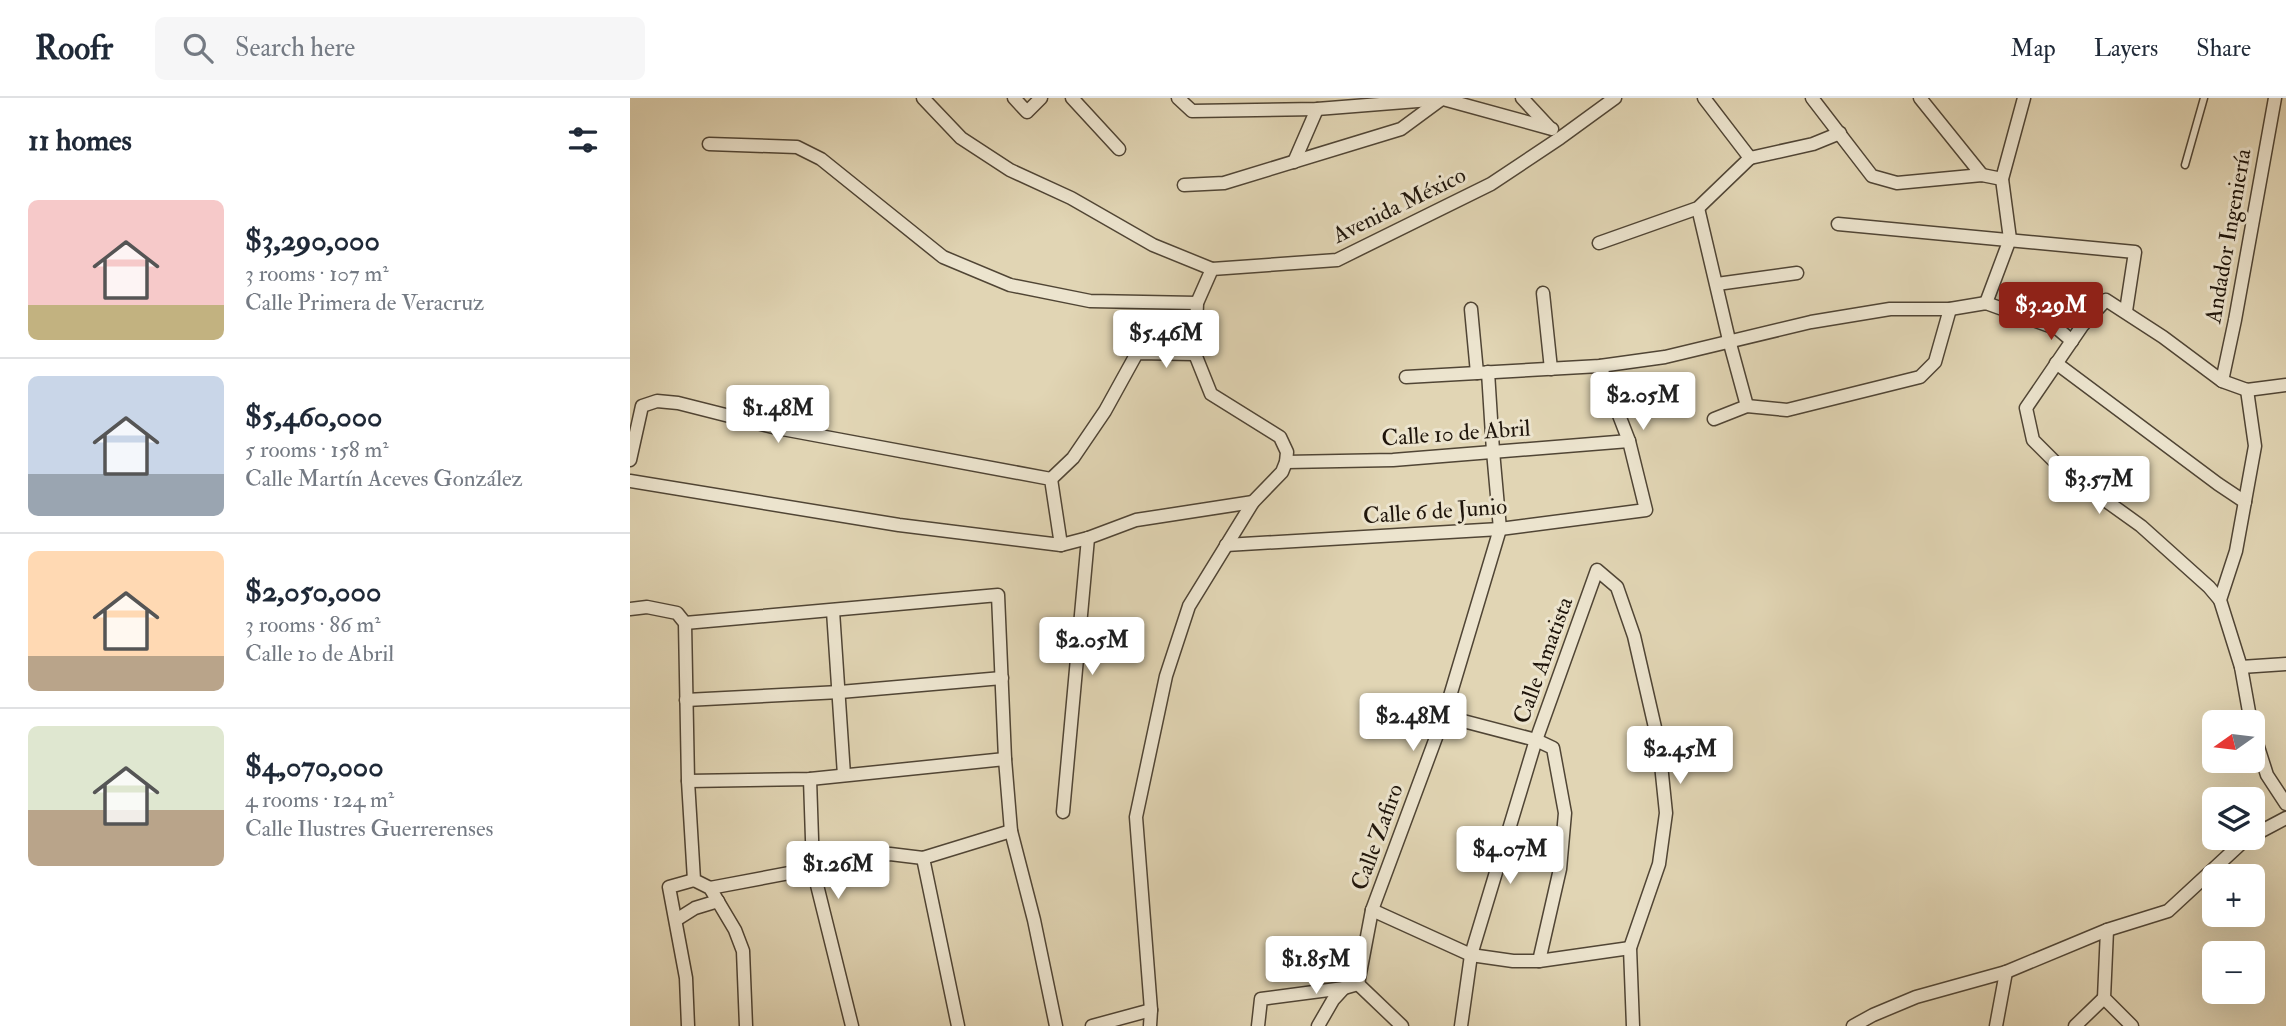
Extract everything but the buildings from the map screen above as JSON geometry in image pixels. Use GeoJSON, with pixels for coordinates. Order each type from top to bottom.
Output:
{"type":"FeatureCollection","features":[{"type":"Feature","properties":{"kind":"street"},"geometry":{"type":"LineString","coordinates":[[923,98],[961,138],[1010,170],[1071,198],[1153,245],[1212,269],[1197,303],[1195,354],[1211,394],[1280,437],[1287,452],[1282,472],[1253,502],[1189,606],[1166,676],[1136,817],[1150,1026]]}},
{"type":"Feature","properties":{"kind":"street"},"geometry":{"type":"LineString","coordinates":[[1014,98],[1027,112],[1041,98]]}},
{"type":"Feature","properties":{"kind":"street"},"geometry":{"type":"LineString","coordinates":[[1072,98],[1119,149]]}},
{"type":"Feature","properties":{"kind":"street"},"geometry":{"type":"LineString","coordinates":[[1178,98],[1192,111],[1317,109],[1342,103],[1443,99],[1556,134]]}},
{"type":"Feature","properties":{"kind":"street"},"geometry":{"type":"LineString","coordinates":[[1522,98],[1556,134]]}},
{"type":"Feature","properties":{"kind":"street"},"geometry":{"type":"LineString","coordinates":[[1704,98],[1750,158]]}},
{"type":"Feature","properties":{"kind":"street"},"geometry":{"type":"LineString","coordinates":[[1812,98],[1872,176],[1897,183],[1982,175],[2002,179]]}},
{"type":"Feature","properties":{"kind":"street"},"geometry":{"type":"LineString","coordinates":[[1920,98],[1982,175]]}},
{"type":"Feature","properties":{"kind":"street"},"geometry":{"type":"LineString","coordinates":[[1986,303],[2010,239],[2002,179],[2024,98]]}},
{"type":"Feature","properties":{"kind":"street","name":"Andador Ingeniería"},"geometry":{"type":"LineString","coordinates":[[2222,381],[2275,98]]}},
{"type":"Feature","properties":{"kind":"street"},"geometry":{"type":"LineString","coordinates":[[1184,185],[1224,183],[1401,129],[1443,99]]}},
{"type":"Feature","properties":{"kind":"street","name":"Avenida México"},"geometry":{"type":"LineString","coordinates":[[1212,269],[1337,260],[1491,184],[1606,100]]}},
{"type":"Feature","properties":{"kind":"street"},"geometry":{"type":"LineString","coordinates":[[1294,162],[1317,109]]}},
{"type":"Feature","properties":{"kind":"street"},"geometry":{"type":"LineString","coordinates":[[1599,243],[1698,208],[1750,158],[1813,144],[1840,133]]}},
{"type":"Feature","properties":{"kind":"street"},"geometry":{"type":"LineString","coordinates":[[709,144],[797,147],[821,159],[943,257],[1010,285],[1090,301],[1197,303]]}},
{"type":"Feature","properties":{"kind":"street"},"geometry":{"type":"LineString","coordinates":[[1698,208],[1748,406]]}},
{"type":"Feature","properties":{"kind":"street"},"geometry":{"type":"LineString","coordinates":[[1838,224],[2136,252],[2126,311]]}},
{"type":"Feature","properties":{"kind":"street"},"geometry":{"type":"LineString","coordinates":[[1717,284],[1797,273]]}},
{"type":"Feature","properties":{"kind":"street"},"geometry":{"type":"LineString","coordinates":[[1543,293],[1552,369]]}},
{"type":"Feature","properties":{"kind":"street"},"geometry":{"type":"LineString","coordinates":[[2248,710],[2241,667],[2220,600],[2141,526],[2063,470],[2033,440],[2026,408],[2072,341],[2106,300],[2126,311],[2222,381],[2247,390],[2286,384]]}},
{"type":"Feature","properties":{"kind":"street"},"geometry":{"type":"LineString","coordinates":[[1406,377],[1600,366],[1665,357],[1811,322],[1890,309],[1950,309],[1986,303],[2058,329],[2072,341]]}},
{"type":"Feature","properties":{"kind":"street"},"geometry":{"type":"LineString","coordinates":[[1471,309],[1483,372],[1500,529]]}},
{"type":"Feature","properties":{"kind":"street"},"geometry":{"type":"LineString","coordinates":[[1714,419],[1748,406],[1787,410],[1920,377],[1935,362],[1950,309]]}},
{"type":"Feature","properties":{"kind":"street"},"geometry":{"type":"LineString","coordinates":[[1051,479],[1073,458],[1105,411],[1137,353],[1195,354]]}},
{"type":"Feature","properties":{"kind":"street"},"geometry":{"type":"LineString","coordinates":[[2056,363],[2245,502]]}},
{"type":"Feature","properties":{"kind":"street"},"geometry":{"type":"LineString","coordinates":[[1600,366],[1629,441]]}},
{"type":"Feature","properties":{"kind":"street"},"geometry":{"type":"LineString","coordinates":[[2220,600],[2236,551],[2255,446],[2247,390]]}},
{"type":"Feature","properties":{"kind":"street"},"geometry":{"type":"LineString","coordinates":[[630,460],[642,406],[657,401],[678,403],[777,428],[1051,479]]}},
{"type":"Feature","properties":{"kind":"street","name":"Calle 10 de Abril"},"geometry":{"type":"LineString","coordinates":[[1286,462],[1393,460],[1629,441]]}},
{"type":"Feature","properties":{"kind":"street","name":"Calle 6 de Junio"},"geometry":{"type":"LineString","coordinates":[[1226,545],[1500,529],[1646,510],[1629,441]]}},
{"type":"Feature","properties":{"kind":"street"},"geometry":{"type":"LineString","coordinates":[[1051,479],[1061,545]]}},
{"type":"Feature","properties":{"kind":"street"},"geometry":{"type":"LineString","coordinates":[[630,481],[899,525],[1061,545],[1136,520],[1253,502]]}},
{"type":"Feature","properties":{"kind":"street","name":"Calle Zafiro"},"geometry":{"type":"LineString","coordinates":[[1359,984],[1372,910],[1444,716],[1500,529]]}},
{"type":"Feature","properties":{"kind":"street"},"geometry":{"type":"LineString","coordinates":[[1063,812],[1088,538]]}},
{"type":"Feature","properties":{"kind":"street","name":"Calle Amatista"},"geometry":{"type":"LineString","coordinates":[[1539,961],[1560,869],[1565,813],[1553,748],[1536,740],[1597,570],[1617,587],[1634,636],[1660,745],[1666,813],[1659,864],[1630,948]]}},
{"type":"Feature","properties":{"kind":"street"},"geometry":{"type":"LineString","coordinates":[[685,623],[998,595],[1011,831],[1034,920],[1056,1026]]}},
{"type":"Feature","properties":{"kind":"street"},"geometry":{"type":"LineString","coordinates":[[630,609],[647,607],[677,614],[685,623],[688,781],[694,880]]}},
{"type":"Feature","properties":{"kind":"street"},"geometry":{"type":"LineString","coordinates":[[833,611],[844,775]]}},
{"type":"Feature","properties":{"kind":"street"},"geometry":{"type":"LineString","coordinates":[[2241,667],[2286,664]]}},
{"type":"Feature","properties":{"kind":"street"},"geometry":{"type":"LineString","coordinates":[[686,700],[840,692],[1002,678]]}},
{"type":"Feature","properties":{"kind":"street"},"geometry":{"type":"LineString","coordinates":[[1444,716],[1536,740],[1471,955],[1461,1026]]}},
{"type":"Feature","properties":{"kind":"street"},"geometry":{"type":"LineString","coordinates":[[688,781],[810,779],[1005,759]]}},
{"type":"Feature","properties":{"kind":"street"},"geometry":{"type":"LineString","coordinates":[[2265,769],[2286,804]]}},
{"type":"Feature","properties":{"kind":"street"},"geometry":{"type":"LineString","coordinates":[[810,779],[813,869],[852,1026]]}},
{"type":"Feature","properties":{"kind":"street"},"geometry":{"type":"LineString","coordinates":[[2265,829],[2286,818]]}},
{"type":"Feature","properties":{"kind":"street"},"geometry":{"type":"LineString","coordinates":[[710,888],[890,854],[923,858],[1011,831]]}},
{"type":"Feature","properties":{"kind":"street"},"geometry":{"type":"LineString","coordinates":[[1853,1026],[1916,997],[2006,972],[2107,930],[2168,911],[2234,850]]}},
{"type":"Feature","properties":{"kind":"street"},"geometry":{"type":"LineString","coordinates":[[923,858],[958,1026]]}},
{"type":"Feature","properties":{"kind":"street"},"geometry":{"type":"LineString","coordinates":[[688,1026],[686,978],[669,887],[694,880],[710,888],[735,930],[743,951],[746,1026]]}},
{"type":"Feature","properties":{"kind":"street"},"geometry":{"type":"LineString","coordinates":[[676,920],[695,908],[718,901]]}},
{"type":"Feature","properties":{"kind":"street"},"geometry":{"type":"LineString","coordinates":[[1372,910],[1471,955],[1513,961],[1539,961],[1630,948],[1633,1026]]}},
{"type":"Feature","properties":{"kind":"street"},"geometry":{"type":"LineString","coordinates":[[2075,1026],[2104,998],[2107,930]]}},
{"type":"Feature","properties":{"kind":"street"},"geometry":{"type":"LineString","coordinates":[[1996,1026],[2006,972]]}},
{"type":"Feature","properties":{"kind":"street"},"geometry":{"type":"LineString","coordinates":[[1258,1026],[1261,999],[1359,984],[1402,1026]]}},
{"type":"Feature","properties":{"kind":"street"},"geometry":{"type":"LineString","coordinates":[[1318,1026],[1333,1000],[1344,988]]}},
{"type":"Feature","properties":{"kind":"street"},"geometry":{"type":"LineString","coordinates":[[2104,998],[2132,1026]]}},
{"type":"Feature","properties":{"kind":"street"},"geometry":{"type":"LineString","coordinates":[[1092,1026],[1151,1010]]}},
{"type":"Feature","properties":{"kind":"lane"},"geometry":{"type":"LineString","coordinates":[[2185,165],[2204,98]]}}]}
